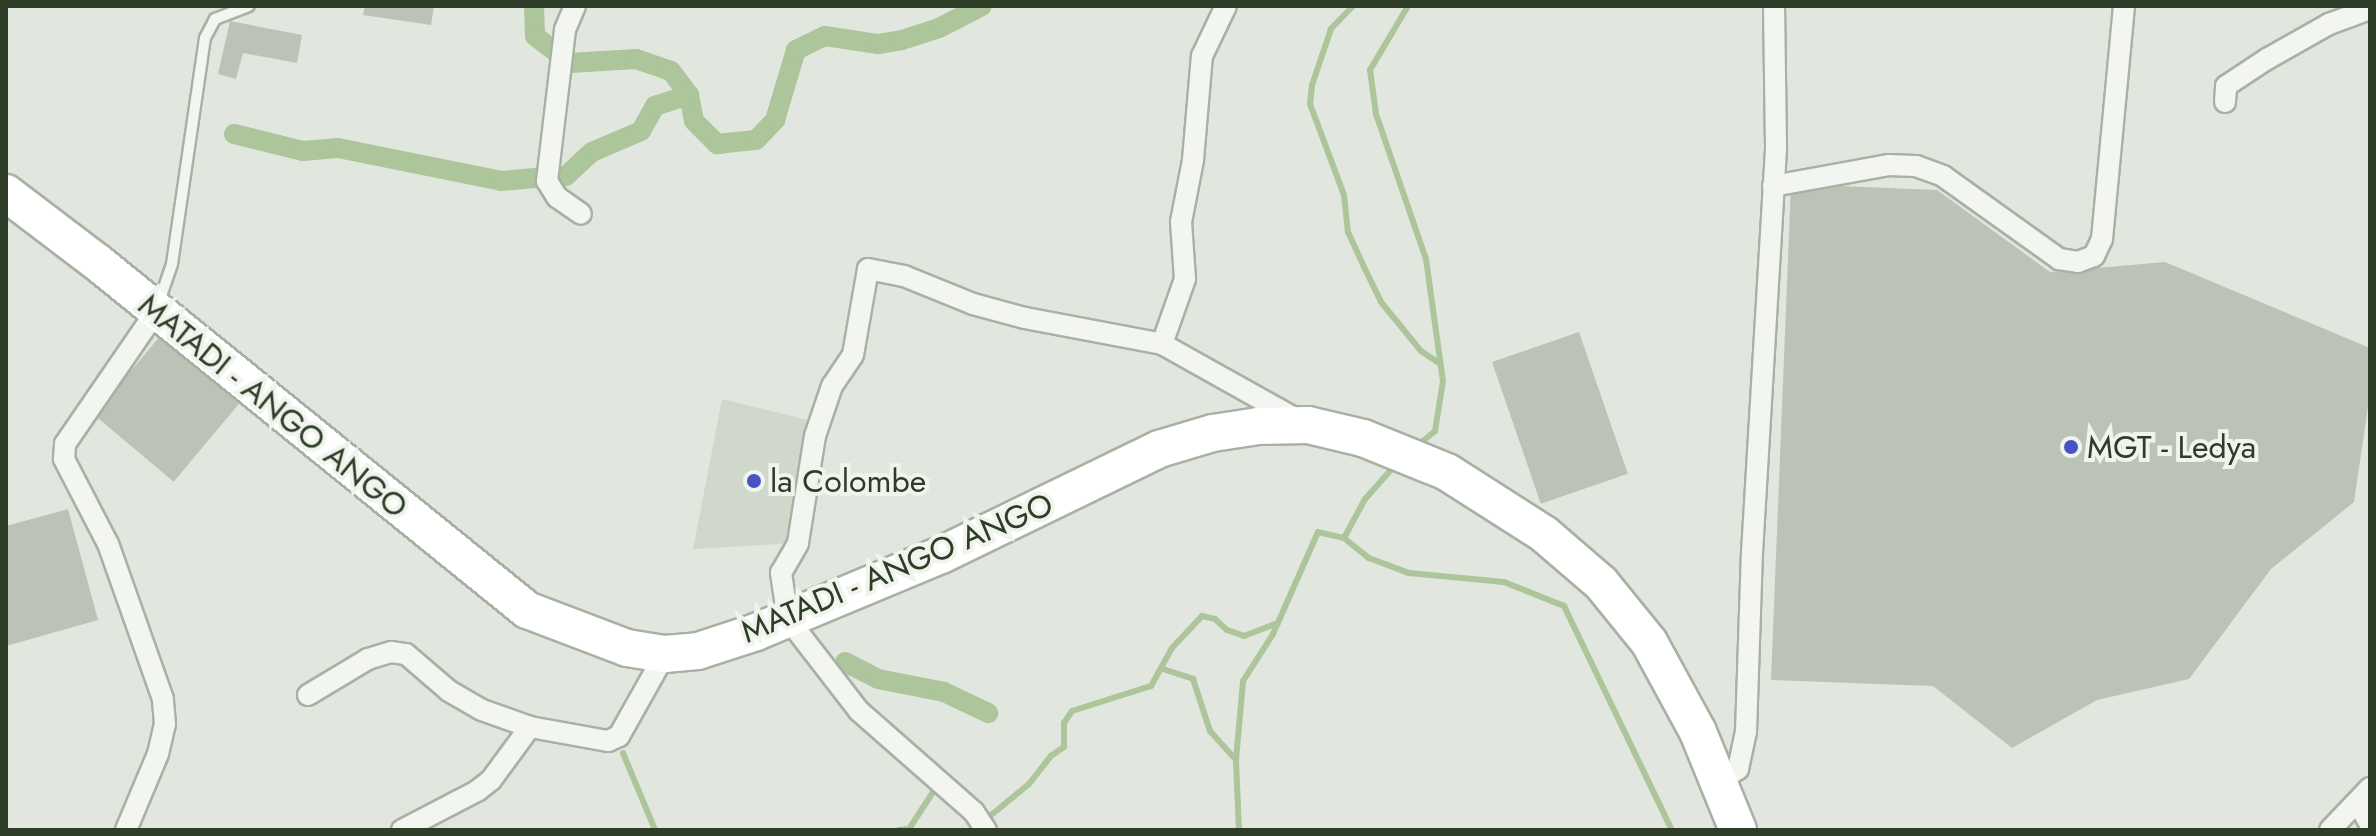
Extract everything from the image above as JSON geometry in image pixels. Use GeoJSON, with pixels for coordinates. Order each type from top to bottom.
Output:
{"type":"FeatureCollection","features":[{"type":"Feature","properties":{"kind":"highway","name":"MATADI - ANGO ANGO"},"geometry":{"type":"LineString","coordinates":[[6,193],[157,310],[527,610],[592,638],[665,654],[698,651],[788,619],[941,555],[1159,449],[1213,433],[1258,426],[1308,425],[1363,438],[1447,472],[1544,534],[1601,583],[1649,642],[1720,781],[1738,830]]}},
{"type":"Feature","properties":{"kind":"street"},"geometry":{"type":"LineString","coordinates":[[575,6],[565,30],[547,181],[557,197],[581,214]]}},
{"type":"Feature","properties":{"kind":"street"},"geometry":{"type":"LineString","coordinates":[[1162,344],[1185,279],[1181,222],[1193,160],[1202,56],[1226,6]]}},
{"type":"Feature","properties":{"kind":"street"},"geometry":{"type":"LineString","coordinates":[[1720,781],[1738,769],[1746,732],[1752,553],[1773,186],[1774,6]]}},
{"type":"Feature","properties":{"kind":"street"},"geometry":{"type":"LineString","coordinates":[[1773,186],[1888,165],[1916,166],[1943,176],[2059,259],[2078,262],[2094,256],[2102,239],[2124,6]]}},
{"type":"Feature","properties":{"kind":"street"},"geometry":{"type":"LineString","coordinates":[[2225,102],[2226,86],[2267,59],[2329,24],[2370,9]]}},
{"type":"Feature","properties":{"kind":"street"},"geometry":{"type":"LineString","coordinates":[[986,830],[974,812],[859,711],[788,619],[781,573],[798,543],[815,436],[832,386],[853,355],[868,269],[904,276],[973,304],[1025,318],[1162,344],[1308,425]]}},
{"type":"Feature","properties":{"kind":"street"},"geometry":{"type":"LineString","coordinates":[[126,830],[158,754],[165,724],[163,699],[108,544],[64,459],[65,444],[157,310]]}},
{"type":"Feature","properties":{"kind":"street"},"geometry":{"type":"LineString","coordinates":[[308,695],[368,659],[391,652],[406,654],[449,691],[482,710],[530,727],[608,741],[619,736],[665,654]]}},
{"type":"Feature","properties":{"kind":"street"},"geometry":{"type":"LineString","coordinates":[[402,830],[477,791],[491,780],[530,727]]}},
{"type":"Feature","properties":{"kind":"street"},"geometry":{"type":"LineString","coordinates":[[2364,795],[2370,825]]}},
{"type":"Feature","properties":{"kind":"street"},"geometry":{"type":"LineString","coordinates":[[2330,830],[2364,795]]}},
{"type":"Feature","properties":{"kind":"lane"},"geometry":{"type":"LineString","coordinates":[[157,310],[172,264],[205,38],[215,19],[249,6]]}},
{"type":"Feature","properties":{"kind":"shaded area","name":"la Colombe"},"geometry":{"type":"Polygon","coordinates":[[[722,399],[808,420],[798,543],[693,549],[722,399]]]}},
{"type":"Feature","properties":{"kind":"building"},"geometry":{"type":"Polygon","coordinates":[[[365,6],[434,6],[431,25],[363,15],[365,6]]]}},
{"type":"Feature","properties":{"kind":"building"},"geometry":{"type":"Polygon","coordinates":[[[230,21],[302,35],[297,63],[243,53],[236,79],[218,74],[230,21]]]}},
{"type":"Feature","properties":{"kind":"building","name":"MGT - Ledya"},"geometry":{"type":"Polygon","coordinates":[[[1791,184],[1937,190],[2050,272],[2165,262],[2370,348],[2370,393],[2354,502],[2271,569],[2189,679],[2097,700],[2012,748],[1933,686],[1771,680],[1791,184]]]}},
{"type":"Feature","properties":{"kind":"building"},"geometry":{"type":"Polygon","coordinates":[[[166,329],[246,396],[174,482],[94,415],[166,329]]]}},
{"type":"Feature","properties":{"kind":"building"},"geometry":{"type":"Polygon","coordinates":[[[1579,332],[1628,474],[1541,504],[1492,362],[1579,332]]]}},
{"type":"Feature","properties":{"kind":"building"},"geometry":{"type":"Polygon","coordinates":[[[68,509],[98,620],[6,646],[6,526],[68,509]]]}},
{"type":"Feature","properties":{"kind":"waterway"},"geometry":{"type":"LineString","coordinates":[[534,6],[535,36],[570,63],[636,59],[671,71],[689,95],[694,121],[717,144],[756,140],[775,120],[796,50],[825,36],[878,44],[902,40],[939,28],[982,6]]}},
{"type":"Feature","properties":{"kind":"waterway"},"geometry":{"type":"LineString","coordinates":[[1353,6],[1331,29],[1312,85],[1310,104],[1344,195],[1348,232],[1381,302],[1421,351],[1440,364]]}},
{"type":"Feature","properties":{"kind":"waterway"},"geometry":{"type":"LineString","coordinates":[[1408,6],[1370,70],[1376,114],[1426,259],[1443,381],[1435,431],[1417,446]]}},
{"type":"Feature","properties":{"kind":"waterway"},"geometry":{"type":"LineString","coordinates":[[234,134],[303,151],[338,148],[501,181],[566,176],[592,152],[641,131],[655,106],[689,95]]}},
{"type":"Feature","properties":{"kind":"waterway"},"geometry":{"type":"LineString","coordinates":[[1397,463],[1365,499],[1344,538],[1369,558],[1409,573],[1504,582],[1564,606],[1672,830]]}},
{"type":"Feature","properties":{"kind":"waterway"},"geometry":{"type":"LineString","coordinates":[[1239,830],[1236,760],[1243,681],[1273,634],[1318,532],[1344,538]]}},
{"type":"Feature","properties":{"kind":"waterway"},"geometry":{"type":"LineString","coordinates":[[990,816],[1029,784],[1051,756],[1064,747],[1064,723],[1072,711],[1151,686],[1172,648],[1202,616],[1215,619],[1227,630],[1244,636],[1278,623]]}},
{"type":"Feature","properties":{"kind":"waterway"},"geometry":{"type":"LineString","coordinates":[[845,662],[878,679],[944,692],[988,713]]}},
{"type":"Feature","properties":{"kind":"waterway"},"geometry":{"type":"LineString","coordinates":[[1163,669],[1193,679],[1210,731],[1236,760]]}},
{"type":"Feature","properties":{"kind":"waterway"},"geometry":{"type":"LineString","coordinates":[[623,753],[655,830]]}},
{"type":"Feature","properties":{"kind":"waterway"},"geometry":{"type":"LineString","coordinates":[[899,830],[909,829],[935,789]]}},
{"type":"Feature","properties":{"kind":"place","name":"MGT - Ledya"},"geometry":{"type":"Point","coordinates":[2071,447]}},
{"type":"Feature","properties":{"kind":"place","name":"la Colombe"},"geometry":{"type":"Point","coordinates":[754,481]}}]}
